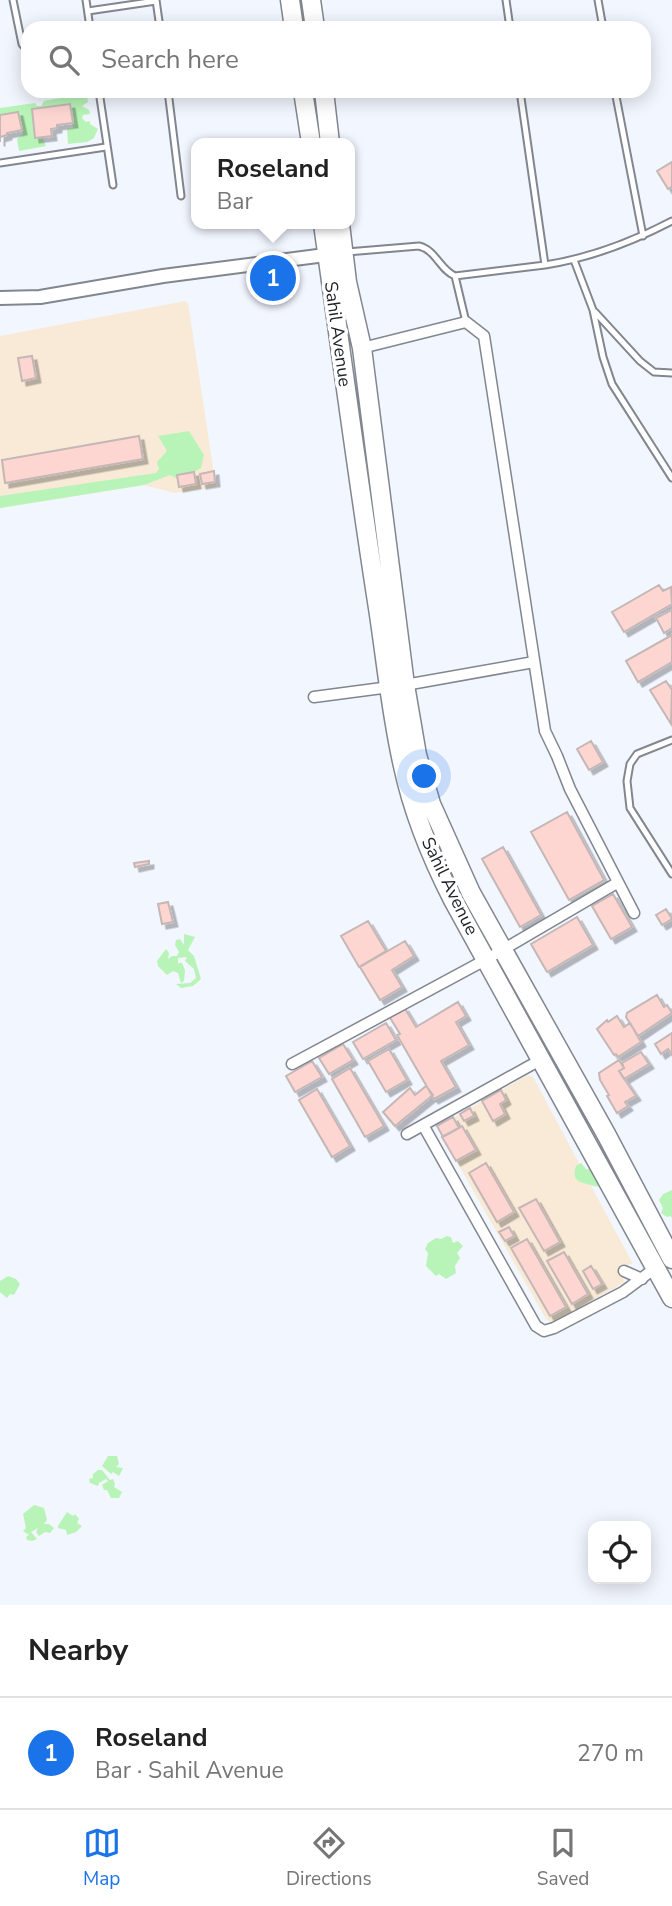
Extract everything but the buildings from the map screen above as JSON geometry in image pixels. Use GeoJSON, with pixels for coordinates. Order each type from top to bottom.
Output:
{"type":"FeatureCollection","features":[{"type":"Feature","properties":{"kind":"highway"},"geometry":{"type":"LineString","coordinates":[[290,0],[293,21]]}},
{"type":"Feature","properties":{"kind":"highway"},"geometry":{"type":"LineString","coordinates":[[311,0],[314,21]]}},
{"type":"Feature","properties":{"kind":"highway"},"geometry":{"type":"LineString","coordinates":[[304,98],[310,138]]}},
{"type":"Feature","properties":{"kind":"highway"},"geometry":{"type":"LineString","coordinates":[[325,98],[329,138]]}},
{"type":"Feature","properties":{"kind":"highway","name":"Sahil Avenue"},"geometry":{"type":"LineString","coordinates":[[325,229],[347,282],[362,348],[376,464],[403,766],[422,832],[438,870],[542,1059],[649,1274],[672,1298]]}},
{"type":"Feature","properties":{"kind":"highway","name":"Sahil Avenue"},"geometry":{"type":"LineString","coordinates":[[339,229],[335,254],[356,469],[397,686],[431,804],[460,872],[672,1257]]}},
{"type":"Feature","properties":{"kind":"highway"},"geometry":{"type":"LineString","coordinates":[[356,469],[376,464]]}},
{"type":"Feature","properties":{"kind":"street"},"geometry":{"type":"LineString","coordinates":[[0,298],[40,297],[163,276],[335,254]]}},
{"type":"Feature","properties":{"kind":"street"},"geometry":{"type":"LineString","coordinates":[[362,348],[466,322],[484,336],[545,731],[570,789],[635,913]]}},
{"type":"Feature","properties":{"kind":"street"},"geometry":{"type":"LineString","coordinates":[[314,697],[397,686],[534,662]]}},
{"type":"Feature","properties":{"kind":"street"},"geometry":{"type":"LineString","coordinates":[[292,1064],[487,959],[617,883]]}},
{"type":"Feature","properties":{"kind":"street"},"geometry":{"type":"LineString","coordinates":[[407,1134],[542,1059]]}},
{"type":"Feature","properties":{"kind":"street"},"geometry":{"type":"LineString","coordinates":[[423,1125],[536,1326],[544,1331],[623,1292],[672,1257]]}},
{"type":"Feature","properties":{"kind":"street"},"geometry":{"type":"LineString","coordinates":[[624,1271],[649,1274]]}},
{"type":"Feature","properties":{"kind":"lane"},"geometry":{"type":"LineString","coordinates":[[13,0],[21,39]]}},
{"type":"Feature","properties":{"kind":"lane"},"geometry":{"type":"LineString","coordinates":[[86,0],[89,21]]}},
{"type":"Feature","properties":{"kind":"lane"},"geometry":{"type":"LineString","coordinates":[[88,11],[156,0],[159,21]]}},
{"type":"Feature","properties":{"kind":"lane"},"geometry":{"type":"LineString","coordinates":[[506,0],[509,21]]}},
{"type":"Feature","properties":{"kind":"lane"},"geometry":{"type":"LineString","coordinates":[[598,0],[602,21]]}},
{"type":"Feature","properties":{"kind":"lane"},"geometry":{"type":"LineString","coordinates":[[100,98],[113,185]]}},
{"type":"Feature","properties":{"kind":"lane"},"geometry":{"type":"LineString","coordinates":[[169,98],[181,196]]}},
{"type":"Feature","properties":{"kind":"lane"},"geometry":{"type":"LineString","coordinates":[[521,98],[545,265]]}},
{"type":"Feature","properties":{"kind":"lane"},"geometry":{"type":"LineString","coordinates":[[616,98],[643,236]]}},
{"type":"Feature","properties":{"kind":"lane"},"geometry":{"type":"LineString","coordinates":[[0,163],[106,147]]}},
{"type":"Feature","properties":{"kind":"lane"},"geometry":{"type":"LineString","coordinates":[[335,254],[419,246],[429,250],[447,271],[455,276],[574,260],[643,236],[672,221]]}},
{"type":"Feature","properties":{"kind":"lane"},"geometry":{"type":"LineString","coordinates":[[574,260],[593,310],[612,384],[672,478]]}},
{"type":"Feature","properties":{"kind":"lane"},"geometry":{"type":"LineString","coordinates":[[455,276],[466,322]]}},
{"type":"Feature","properties":{"kind":"lane"},"geometry":{"type":"LineString","coordinates":[[593,310],[653,372],[672,373]]}},
{"type":"Feature","properties":{"kind":"lane"},"geometry":{"type":"LineString","coordinates":[[672,740],[638,754],[630,764],[627,782],[630,808],[672,874]]}},
{"type":"Feature","properties":{"kind":"shaded area"},"geometry":{"type":"Polygon","coordinates":[[[185,301],[188,303],[216,487],[174,493],[144,485],[0,508],[0,336],[185,301]]]}},
{"type":"Feature","properties":{"kind":"shaded area"},"geometry":{"type":"Polygon","coordinates":[[[528,1075],[533,1077],[633,1264],[626,1265],[622,1276],[625,1282],[553,1323],[546,1319],[437,1127],[528,1075]]]}},
{"type":"Feature","properties":{"kind":"green space"},"geometry":{"type":"Polygon","coordinates":[[[87,98],[88,102],[82,106],[89,110],[90,114],[83,115],[82,118],[98,129],[94,138],[87,142],[68,144],[67,129],[73,128],[70,104],[32,109],[35,138],[42,137],[46,146],[19,151],[17,139],[23,134],[18,112],[0,115],[0,108],[35,103],[41,106],[44,101],[87,98]]]}},
{"type":"Feature","properties":{"kind":"green space"},"geometry":{"type":"Polygon","coordinates":[[[189,431],[204,455],[201,468],[177,475],[178,479],[170,475],[144,485],[0,508],[0,496],[156,473],[159,469],[157,462],[167,451],[158,436],[189,431]]]}},
{"type":"Feature","properties":{"kind":"green space"},"geometry":{"type":"Polygon","coordinates":[[[184,934],[195,937],[188,950],[194,956],[201,979],[193,986],[181,988],[176,984],[190,983],[196,978],[194,969],[185,961],[187,957],[178,958],[178,963],[182,963],[185,970],[184,981],[181,983],[178,973],[173,971],[167,975],[157,961],[166,949],[169,953],[168,959],[177,956],[179,952],[175,945],[176,940],[180,939],[184,945],[184,934]]]}},
{"type":"Feature","properties":{"kind":"green space"},"geometry":{"type":"Polygon","coordinates":[[[581,1163],[587,1170],[590,1167],[601,1183],[598,1187],[577,1180],[576,1166],[581,1163]]]}},
{"type":"Feature","properties":{"kind":"green space"},"geometry":{"type":"Polygon","coordinates":[[[672,1190],[672,1219],[671,1216],[667,1217],[661,1213],[663,1208],[659,1200],[663,1194],[672,1190]]]}},
{"type":"Feature","properties":{"kind":"green space"},"geometry":{"type":"Polygon","coordinates":[[[451,1237],[453,1243],[458,1241],[463,1246],[457,1253],[460,1258],[455,1266],[456,1273],[446,1279],[439,1274],[436,1276],[426,1266],[428,1253],[425,1249],[428,1243],[436,1238],[451,1237]]]}},
{"type":"Feature","properties":{"kind":"green space"},"geometry":{"type":"Polygon","coordinates":[[[8,1276],[20,1284],[14,1295],[10,1294],[7,1298],[0,1292],[0,1281],[8,1276]]]}},
{"type":"Feature","properties":{"kind":"green space"},"geometry":{"type":"Polygon","coordinates":[[[108,1456],[117,1456],[119,1464],[116,1467],[123,1468],[119,1476],[113,1472],[111,1474],[102,1466],[108,1456]]]}},
{"type":"Feature","properties":{"kind":"green space"},"geometry":{"type":"Polygon","coordinates":[[[102,1470],[110,1480],[113,1479],[114,1487],[122,1492],[119,1498],[111,1498],[107,1490],[104,1490],[102,1485],[108,1481],[106,1479],[98,1486],[90,1483],[89,1479],[93,1478],[93,1474],[102,1470]]]}},
{"type":"Feature","properties":{"kind":"green space"},"geometry":{"type":"Polygon","coordinates":[[[34,1505],[44,1508],[47,1520],[44,1524],[54,1528],[50,1533],[45,1532],[39,1536],[36,1532],[38,1528],[31,1532],[37,1539],[32,1541],[27,1540],[29,1535],[23,1531],[26,1528],[23,1514],[34,1505]]]}},
{"type":"Feature","properties":{"kind":"green space"},"geometry":{"type":"Polygon","coordinates":[[[67,1512],[73,1516],[75,1514],[79,1519],[77,1523],[82,1526],[67,1535],[66,1530],[58,1526],[67,1512]]]}},
{"type":"Feature","properties":{"kind":"place","name":"Roseland"},"geometry":{"type":"Point","coordinates":[273,278]}}]}
